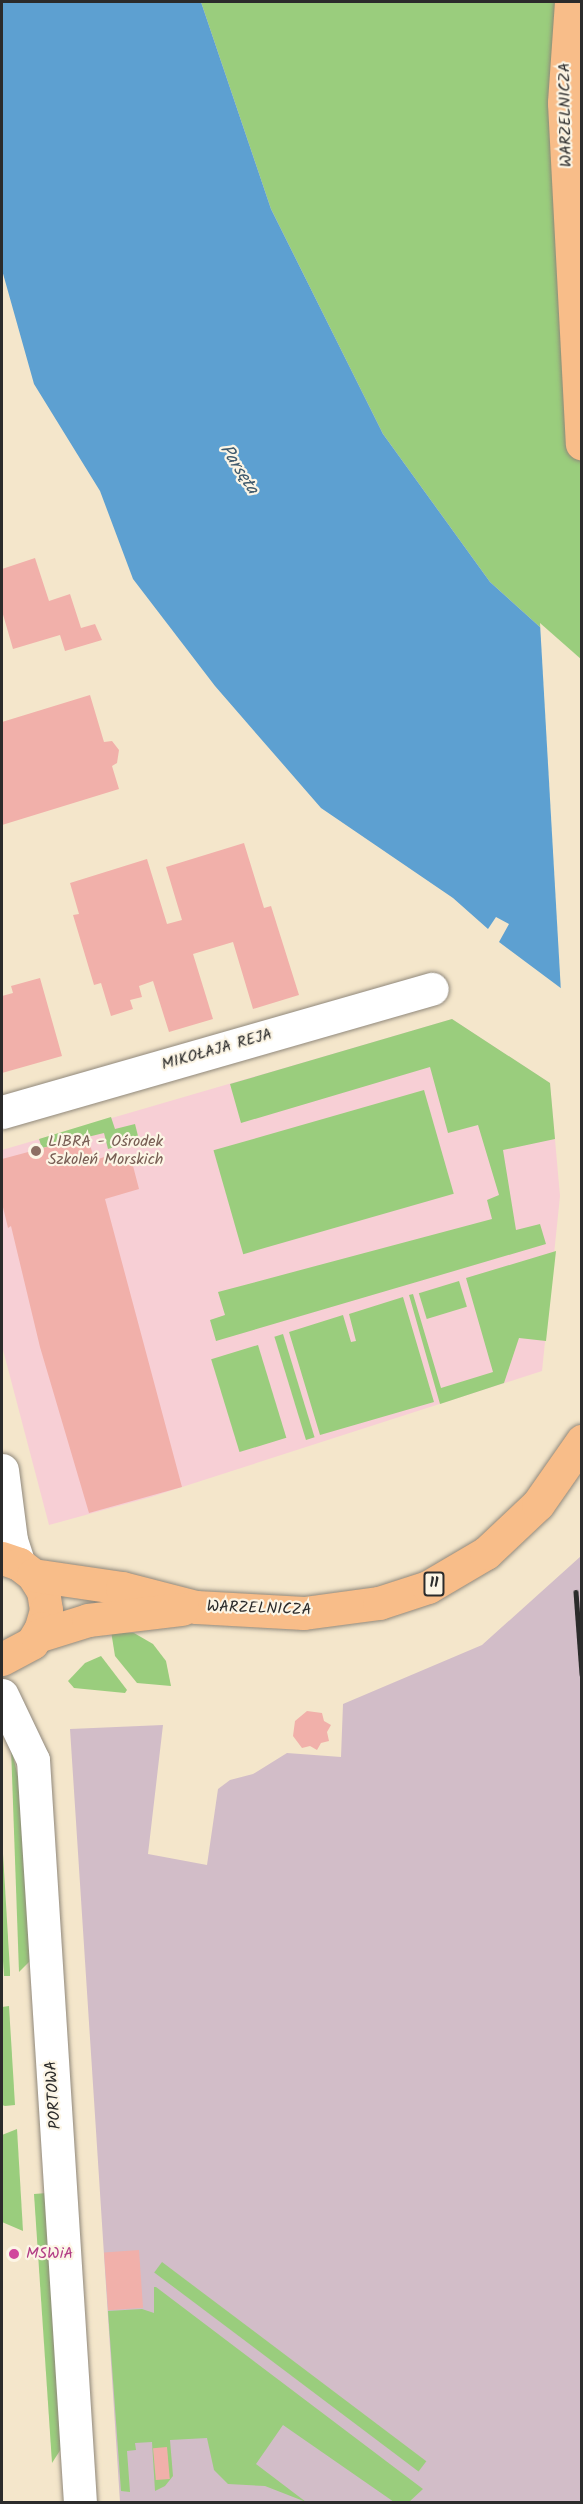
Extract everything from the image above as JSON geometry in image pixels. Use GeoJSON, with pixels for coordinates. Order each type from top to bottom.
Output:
{"type":"FeatureCollection","features":[{"type":"Feature","properties":{"kind":"main road","name":"WARZELNICZA"},"geometry":{"type":"LineString","coordinates":[[571,2],[564,113],[582,444]]}},
{"type":"Feature","properties":{"kind":"main road","name":"WARZELNICZA"},"geometry":{"type":"LineString","coordinates":[[37,1636],[88,1620],[196,1607],[304,1613],[363,1606],[414,1593],[450,1576],[486,1553],[550,1490],[582,1441]]}},
{"type":"Feature","properties":{"kind":"main road","name":"WARZELNICZA"},"geometry":{"type":"LineString","coordinates":[[18,1565],[122,1587],[196,1607]]}},
{"type":"Feature","properties":{"kind":"main road"},"geometry":{"type":"LineString","coordinates":[[18,1565],[45,1600],[44,1619],[37,1636]]}},
{"type":"Feature","properties":{"kind":"main road","name":"11"},"geometry":{"type":"LineString","coordinates":[[2,1659],[25,1649],[37,1636]]}},
{"type":"Feature","properties":{"kind":"street","name":"MIKOŁAJA REJA"},"geometry":{"type":"LineString","coordinates":[[2,1113],[432,988]]}},
{"type":"Feature","properties":{"kind":"street"},"geometry":{"type":"LineString","coordinates":[[2,1470],[11,1540],[18,1565]]}},
{"type":"Feature","properties":{"kind":"street","name":"PORTOWA"},"geometry":{"type":"LineString","coordinates":[[2,1695],[33,1760],[80,2502]]}},
{"type":"Feature","properties":{"kind":"shaded area"},"geometry":{"type":"Polygon","coordinates":[[[452,1019],[550,1083],[560,1196],[542,1371],[151,1497],[49,1525],[2,1346],[2,1150],[452,1019]]]}},
{"type":"Feature","properties":{"kind":"shaded area"},"geometry":{"type":"Polygon","coordinates":[[[581,1556],[581,2502],[120,2502],[70,1729],[163,1725],[148,1854],[207,1865],[218,1789],[230,1780],[253,1774],[287,1753],[341,1757],[343,1704],[482,1645],[581,1556]]]}},
{"type":"Feature","properties":{"kind":"green space"},"geometry":{"type":"Polygon","coordinates":[[[201,2],[581,2],[581,664],[490,582],[383,434],[271,209],[201,2]]]}},
{"type":"Feature","properties":{"kind":"green space"},"geometry":{"type":"Polygon","coordinates":[[[452,1019],[550,1083],[555,1139],[503,1150],[516,1230],[540,1224],[546,1244],[216,1341],[210,1320],[225,1315],[218,1292],[492,1219],[487,1200],[499,1195],[478,1125],[448,1133],[430,1067],[241,1123],[230,1084],[452,1019]]]}},
{"type":"Feature","properties":{"kind":"green space"},"geometry":{"type":"Polygon","coordinates":[[[424,1090],[454,1194],[243,1254],[213,1150],[424,1090]]]}},
{"type":"Feature","properties":{"kind":"green space"},"geometry":{"type":"Polygon","coordinates":[[[111,1117],[115,1129],[135,1124],[139,1140],[108,1149],[104,1133],[42,1148],[39,1139],[111,1117]]]}},
{"type":"Feature","properties":{"kind":"green space"},"geometry":{"type":"Polygon","coordinates":[[[556,1251],[546,1341],[519,1338],[504,1383],[440,1404],[409,1295],[413,1294],[441,1388],[493,1372],[466,1278],[556,1251]]]}},
{"type":"Feature","properties":{"kind":"green space"},"geometry":{"type":"Polygon","coordinates":[[[459,1281],[467,1307],[427,1319],[419,1293],[459,1281]]]}},
{"type":"Feature","properties":{"kind":"green space"},"geometry":{"type":"Polygon","coordinates":[[[403,1297],[434,1402],[320,1435],[289,1332],[343,1315],[351,1342],[356,1341],[349,1314],[403,1297]]]}},
{"type":"Feature","properties":{"kind":"green space"},"geometry":{"type":"Polygon","coordinates":[[[283,1334],[315,1437],[306,1440],[274,1337],[283,1334]]]}},
{"type":"Feature","properties":{"kind":"green space"},"geometry":{"type":"Polygon","coordinates":[[[258,1345],[286,1438],[240,1452],[211,1359],[258,1345]]]}},
{"type":"Feature","properties":{"kind":"green space"},"geometry":{"type":"Polygon","coordinates":[[[111,1631],[134,1633],[153,1644],[166,1661],[171,1686],[137,1683],[115,1656],[111,1631]]]}},
{"type":"Feature","properties":{"kind":"green space"},"geometry":{"type":"Polygon","coordinates":[[[101,1656],[127,1690],[125,1693],[74,1688],[68,1681],[85,1663],[101,1656]]]}},
{"type":"Feature","properties":{"kind":"green space"},"geometry":{"type":"Polygon","coordinates":[[[11,1747],[18,1777],[31,1960],[19,1972],[11,1747]]]}},
{"type":"Feature","properties":{"kind":"green space"},"geometry":{"type":"Polygon","coordinates":[[[2,1837],[10,1976],[4,1976],[2,1946],[2,1837]]]}},
{"type":"Feature","properties":{"kind":"green space"},"geometry":{"type":"Polygon","coordinates":[[[9,2006],[15,2105],[5,2106],[2,2105],[2,2007],[9,2006]]]}},
{"type":"Feature","properties":{"kind":"green space"},"geometry":{"type":"Polygon","coordinates":[[[17,2129],[23,2231],[2,2222],[2,2135],[17,2129]]]}},
{"type":"Feature","properties":{"kind":"green space"},"geometry":{"type":"Polygon","coordinates":[[[47,2193],[61,2449],[52,2463],[34,2194],[47,2193]]]}},
{"type":"Feature","properties":{"kind":"green space"},"geometry":{"type":"Polygon","coordinates":[[[162,2262],[426,2461],[419,2472],[154,2272],[162,2262]]]}},
{"type":"Feature","properties":{"kind":"green space"},"geometry":{"type":"Polygon","coordinates":[[[154,2287],[423,2489],[409,2502],[394,2502],[283,2425],[256,2464],[306,2502],[265,2486],[228,2484],[214,2470],[207,2438],[170,2440],[173,2476],[165,2486],[155,2491],[152,2442],[135,2443],[136,2450],[127,2451],[130,2492],[121,2491],[108,2311],[142,2309],[154,2313],[154,2287]]]}},
{"type":"Feature","properties":{"kind":"water","name":"Parsęta"},"geometry":{"type":"Polygon","coordinates":[[[2,2],[201,2],[271,209],[383,434],[490,582],[581,664],[562,989],[499,942],[509,924],[496,917],[488,929],[453,898],[321,808],[215,686],[133,579],[100,491],[34,384],[2,270],[2,2]]]}},
{"type":"Feature","properties":{"kind":"pier"},"geometry":{"type":"Polygon","coordinates":[[[540,623],[582,660],[582,1008],[561,992],[540,623]]]}},
{"type":"Feature","properties":{"kind":"building"},"geometry":{"type":"Polygon","coordinates":[[[35,558],[49,601],[70,594],[81,628],[95,624],[102,640],[65,651],[60,635],[13,649],[2,611],[2,569],[35,558]]]}},
{"type":"Feature","properties":{"kind":"building"},"geometry":{"type":"Polygon","coordinates":[[[90,695],[104,742],[112,741],[119,750],[117,763],[112,766],[119,789],[2,825],[2,722],[90,695]]]}},
{"type":"Feature","properties":{"kind":"building"},"geometry":{"type":"Polygon","coordinates":[[[244,843],[264,908],[271,906],[299,995],[253,1009],[233,942],[193,954],[213,1019],[169,1032],[153,981],[139,986],[142,997],[130,1000],[133,1009],[111,1016],[101,983],[94,985],[73,915],[79,914],[70,883],[147,859],[167,924],[182,920],[166,867],[244,843]]]}},
{"type":"Feature","properties":{"kind":"building"},"geometry":{"type":"Polygon","coordinates":[[[40,978],[62,1056],[2,1073],[2,996],[13,993],[11,986],[40,978]]]}},
{"type":"Feature","properties":{"kind":"building"},"geometry":{"type":"Polygon","coordinates":[[[88,1136],[94,1160],[119,1153],[122,1165],[132,1162],[139,1189],[105,1199],[182,1487],[89,1513],[40,1347],[11,1226],[8,1228],[2,1203],[2,1159],[88,1136]]]}},
{"type":"Feature","properties":{"kind":"building"},"geometry":{"type":"Polygon","coordinates":[[[307,1711],[322,1713],[324,1721],[331,1725],[327,1732],[329,1741],[321,1743],[317,1750],[310,1746],[302,1748],[293,1736],[295,1721],[307,1711]]]}},
{"type":"Feature","properties":{"kind":"building"},"geometry":{"type":"Polygon","coordinates":[[[139,2250],[143,2308],[108,2310],[104,2252],[139,2250]]]}},
{"type":"Feature","properties":{"kind":"building"},"geometry":{"type":"Polygon","coordinates":[[[167,2447],[170,2479],[156,2480],[153,2448],[167,2447]]]}},
{"type":"Feature","properties":{"kind":"railway"},"geometry":{"type":"LineString","coordinates":[[576,1592],[582,1674]]}},
{"type":"Feature","properties":{"kind":"place","name":"LIBRA - Ośrodek Szkoleń Morskich"},"geometry":{"type":"Point","coordinates":[36,1151]}},
{"type":"Feature","properties":{"kind":"place","name":"MSWiA"},"geometry":{"type":"Point","coordinates":[14,2254]}}]}
